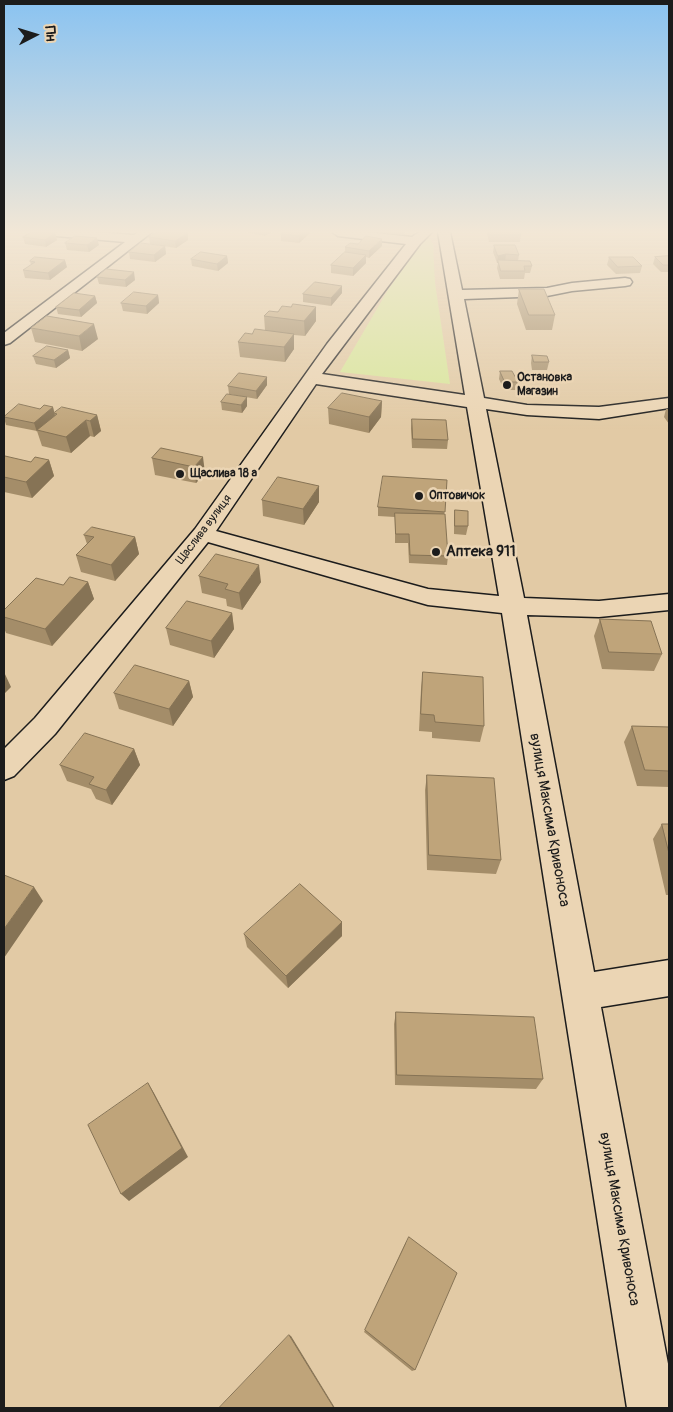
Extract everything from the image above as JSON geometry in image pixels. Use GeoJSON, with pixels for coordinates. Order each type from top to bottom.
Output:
{"type":"FeatureCollection","features":[{"type":"Feature","properties":{"kind":"street"},"geometry":{"type":"LineString","coordinates":[[4,340],[59,298]]}},
{"type":"Feature","properties":{"kind":"street","name":"Щаслива вулиця"},"geometry":{"type":"LineString","coordinates":[[4,768],[45,726],[203,534],[333,347],[371,298]]}},
{"type":"Feature","properties":{"kind":"street","name":"вулиця Максима Кривоноса"},"geometry":{"type":"LineString","coordinates":[[457,298],[513,606],[652,1408]]}},
{"type":"Feature","properties":{"kind":"street"},"geometry":{"type":"LineString","coordinates":[[311,378],[475,404],[573,414],[619,411],[669,403]]}},
{"type":"Feature","properties":{"kind":"street"},"geometry":{"type":"LineString","coordinates":[[203,534],[428,597],[513,606],[599,609],[669,602]]}},
{"type":"Feature","properties":{"kind":"street"},"geometry":{"type":"LineString","coordinates":[[579,992],[669,978]]}},
{"type":"Feature","properties":{"kind":"green space"},"geometry":{"type":"Polygon","coordinates":[[[383,298],[437,298],[450,384],[340,372],[383,298]]]}},
{"type":"Feature","properties":{"kind":"building"},"geometry":{"type":"Polygon","coordinates":[[[68,298],[93,298],[79,310],[56,307],[68,298]]]}},
{"type":"Feature","properties":{"kind":"building"},"geometry":{"type":"Polygon","coordinates":[[[127,298],[155,298],[146,306],[121,303],[127,298]]]}},
{"type":"Feature","properties":{"kind":"building"},"geometry":{"type":"Polygon","coordinates":[[[522,298],[548,298],[555,315],[529,315],[522,298]]]}},
{"type":"Feature","properties":{"kind":"building"},"geometry":{"type":"Polygon","coordinates":[[[293,304],[316,307],[304,321],[264,316],[269,311],[278,312],[282,306],[291,307],[293,304]]]}},
{"type":"Feature","properties":{"kind":"building"},"geometry":{"type":"Polygon","coordinates":[[[47,316],[94,324],[79,336],[31,328],[47,316]]]}},
{"type":"Feature","properties":{"kind":"building"},"geometry":{"type":"Polygon","coordinates":[[[255,329],[294,334],[284,347],[238,342],[245,333],[252,334],[255,329]]]}},
{"type":"Feature","properties":{"kind":"building"},"geometry":{"type":"Polygon","coordinates":[[[47,346],[68,350],[54,360],[33,356],[47,346]]]}},
{"type":"Feature","properties":{"kind":"building"},"geometry":{"type":"Polygon","coordinates":[[[532,355],[547,356],[549,362],[534,362],[532,355]]]}},
{"type":"Feature","properties":{"kind":"building"},"geometry":{"type":"Polygon","coordinates":[[[500,371],[512,371],[518,382],[505,382],[500,371]]]}},
{"type":"Feature","properties":{"kind":"building"},"geometry":{"type":"Polygon","coordinates":[[[239,373],[267,377],[256,391],[228,386],[239,373]]]}},
{"type":"Feature","properties":{"kind":"building"},"geometry":{"type":"Polygon","coordinates":[[[342,393],[382,401],[369,417],[328,408],[342,393]]]}},
{"type":"Feature","properties":{"kind":"building"},"geometry":{"type":"Polygon","coordinates":[[[227,394],[247,397],[241,405],[221,402],[227,394]]]}},
{"type":"Feature","properties":{"kind":"building"},"geometry":{"type":"Polygon","coordinates":[[[19,404],[40,409],[44,405],[53,407],[34,423],[4,417],[19,404]]]}},
{"type":"Feature","properties":{"kind":"building"},"geometry":{"type":"Polygon","coordinates":[[[62,407],[97,415],[90,421],[86,420],[66,437],[37,430],[57,414],[54,413],[62,407]]]}},
{"type":"Feature","properties":{"kind":"building"},"geometry":{"type":"Polygon","coordinates":[[[412,419],[446,420],[448,440],[413,439],[412,419]]]}},
{"type":"Feature","properties":{"kind":"building"},"geometry":{"type":"Polygon","coordinates":[[[161,448],[203,457],[194,467],[152,458],[161,448]]]}},
{"type":"Feature","properties":{"kind":"building"},"geometry":{"type":"Polygon","coordinates":[[[5,456],[31,462],[35,457],[49,460],[26,482],[4,477],[5,456]]]}},
{"type":"Feature","properties":{"kind":"building"},"geometry":{"type":"Polygon","coordinates":[[[383,476],[447,480],[445,512],[378,507],[383,476]]]}},
{"type":"Feature","properties":{"kind":"building"},"geometry":{"type":"Polygon","coordinates":[[[278,477],[319,486],[303,509],[262,500],[278,477]]]}},
{"type":"Feature","properties":{"kind":"building"},"geometry":{"type":"Polygon","coordinates":[[[455,510],[468,511],[468,526],[455,526],[455,510]]]}},
{"type":"Feature","properties":{"kind":"building"},"geometry":{"type":"Polygon","coordinates":[[[395,513],[445,514],[448,556],[410,555],[409,534],[396,534],[395,513]]]}},
{"type":"Feature","properties":{"kind":"building"},"geometry":{"type":"Polygon","coordinates":[[[92,527],[135,537],[111,565],[76,555],[94,537],[84,535],[92,527]]]}},
{"type":"Feature","properties":{"kind":"building"},"geometry":{"type":"Polygon","coordinates":[[[216,554],[259,565],[239,593],[225,589],[228,584],[199,576],[216,554]]]}},
{"type":"Feature","properties":{"kind":"building"},"geometry":{"type":"Polygon","coordinates":[[[70,577],[88,582],[45,629],[4,617],[4,610],[36,578],[63,585],[70,577]]]}},
{"type":"Feature","properties":{"kind":"building"},"geometry":{"type":"Polygon","coordinates":[[[187,601],[232,613],[211,641],[166,628],[187,601]]]}},
{"type":"Feature","properties":{"kind":"building"},"geometry":{"type":"Polygon","coordinates":[[[600,619],[651,621],[662,654],[609,652],[600,619]]]}},
{"type":"Feature","properties":{"kind":"building"},"geometry":{"type":"Polygon","coordinates":[[[135,665],[189,681],[169,709],[114,693],[135,665]]]}},
{"type":"Feature","properties":{"kind":"building"},"geometry":{"type":"Polygon","coordinates":[[[423,672],[483,677],[484,726],[435,722],[434,715],[421,714],[423,672]]]}},
{"type":"Feature","properties":{"kind":"building"},"geometry":{"type":"Polygon","coordinates":[[[632,726],[669,727],[669,771],[645,770],[632,726]]]}},
{"type":"Feature","properties":{"kind":"building"},"geometry":{"type":"Polygon","coordinates":[[[85,733],[134,749],[106,790],[89,784],[94,777],[60,765],[85,733]]]}},
{"type":"Feature","properties":{"kind":"building"},"geometry":{"type":"Polygon","coordinates":[[[427,775],[494,778],[501,860],[429,855],[427,775]]]}},
{"type":"Feature","properties":{"kind":"building"},"geometry":{"type":"Polygon","coordinates":[[[662,824],[669,824],[669,853],[662,824]]]}},
{"type":"Feature","properties":{"kind":"building"},"geometry":{"type":"Polygon","coordinates":[[[4,875],[34,887],[4,929],[4,875]]]}},
{"type":"Feature","properties":{"kind":"building"},"geometry":{"type":"Polygon","coordinates":[[[300,884],[342,922],[286,976],[244,934],[300,884]]]}},
{"type":"Feature","properties":{"kind":"building"},"geometry":{"type":"Polygon","coordinates":[[[396,1012],[534,1017],[543,1079],[397,1075],[396,1012]]]}},
{"type":"Feature","properties":{"kind":"building"},"geometry":{"type":"Polygon","coordinates":[[[148,1083],[182,1148],[121,1194],[88,1125],[148,1083]]]}},
{"type":"Feature","properties":{"kind":"building"},"geometry":{"type":"Polygon","coordinates":[[[409,1237],[457,1273],[415,1370],[365,1330],[409,1237]]]}},
{"type":"Feature","properties":{"kind":"building"},"geometry":{"type":"Polygon","coordinates":[[[289,1335],[334,1408],[219,1408],[289,1335]]]}},
{"type":"Feature","properties":{"kind":"place","name":"Остановка Магазин"},"geometry":{"type":"Point","coordinates":[507,385]}},
{"type":"Feature","properties":{"kind":"place","name":"Щаслива 18 а"},"geometry":{"type":"Point","coordinates":[180,474]}},
{"type":"Feature","properties":{"kind":"place","name":"Оптовичок"},"geometry":{"type":"Point","coordinates":[419,496]}},
{"type":"Feature","properties":{"kind":"place","name":"Аптека 911"},"geometry":{"type":"Point","coordinates":[436,552]}}]}
